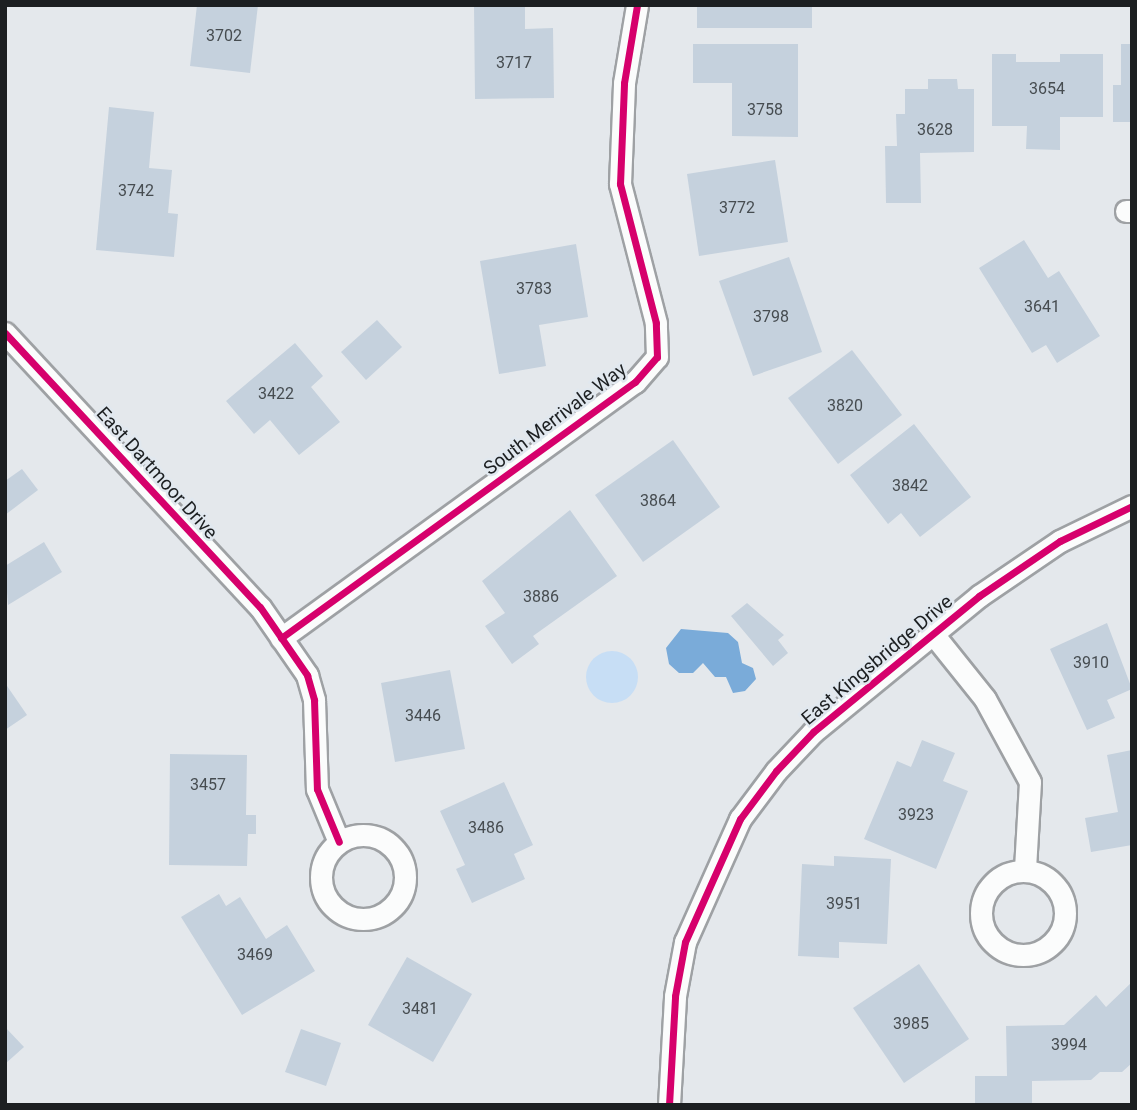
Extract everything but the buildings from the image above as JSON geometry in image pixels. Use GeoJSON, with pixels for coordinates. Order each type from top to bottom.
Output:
{"type":"FeatureCollection","features":[{"type":"Feature","properties":{"kind":"street","name":"South Merrivale Way"},"geometry":{"type":"LineString","coordinates":[[281,638],[635,382],[657,358],[656,323],[620,184],[624,83],[637,5]]}},
{"type":"Feature","properties":{"kind":"street","name":"East Dartmoor Drive"},"geometry":{"type":"LineString","coordinates":[[5,333],[260,607],[307,675],[314,700],[317,789],[339,842]]}},
{"type":"Feature","properties":{"kind":"street","name":"East Kingsbridge Drive"},"geometry":{"type":"LineString","coordinates":[[669,1105],[674,996],[685,942],[740,819],[813,732],[933,634],[1060,541],[1132,506]]}},
{"type":"Feature","properties":{"kind":"street"},"geometry":{"type":"LineString","coordinates":[[933,634],[985,699],[1030,782],[1025,870]]}},
{"type":"Feature","properties":{"kind":"street"},"geometry":{"type":"LineString","coordinates":[[371,835],[398,853],[405,885],[387,912],[356,919],[328,901],[321,869],[339,842],[371,835]]}},
{"type":"Feature","properties":{"kind":"street"},"geometry":{"type":"LineString","coordinates":[[1025,870],[1055,885],[1065,916],[1051,945],[1020,955],[990,941],[980,910],[995,881],[1025,870]]}},
{"type":"Feature","properties":{"kind":"shaded area"},"geometry":{"type":"Polygon","coordinates":[[[612,651],[622,653],[630,659],[636,667],[636,687],[630,695],[622,701],[612,703],[602,701],[594,695],[588,687],[586,677],[588,667],[594,659],[602,653],[612,651]]]}},
{"type":"Feature","properties":{"kind":"water"},"geometry":{"type":"Polygon","coordinates":[[[681,629],[728,633],[738,642],[742,663],[753,668],[756,679],[745,691],[733,693],[726,677],[715,677],[703,663],[693,673],[679,673],[669,664],[666,648],[681,629]]]}},
{"type":"Feature","properties":{"kind":"cycle path"},"geometry":{"type":"LineString","coordinates":[[281,638],[635,382],[657,357],[656,323],[620,184],[624,83],[637,5]]}},
{"type":"Feature","properties":{"kind":"cycle path"},"geometry":{"type":"LineString","coordinates":[[5,333],[260,607],[307,675],[314,700],[317,789],[339,842]]}},
{"type":"Feature","properties":{"kind":"cycle path"},"geometry":{"type":"LineString","coordinates":[[669,1105],[675,996],[685,942],[740,819],[776,771],[813,732],[979,596],[1060,541],[1132,506]]}}]}
